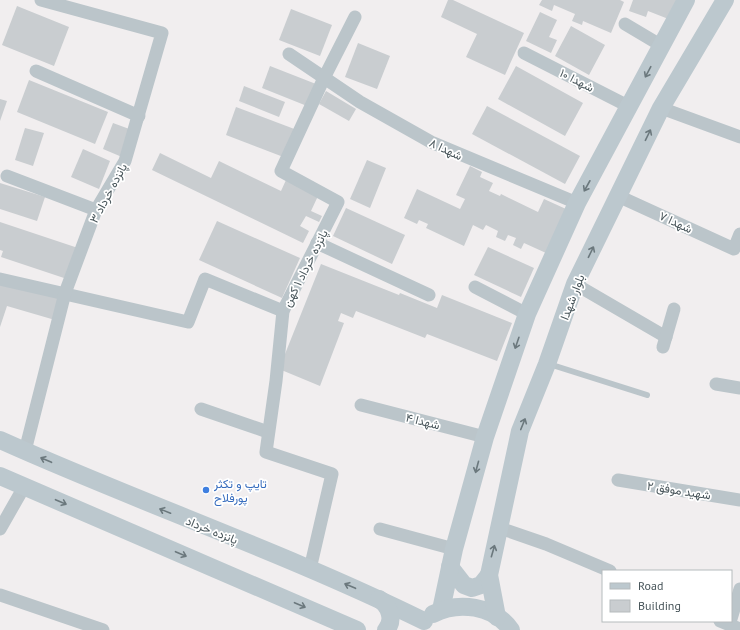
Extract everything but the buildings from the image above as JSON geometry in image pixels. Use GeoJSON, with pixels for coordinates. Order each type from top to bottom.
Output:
{"type":"FeatureCollection","features":[{"type":"Feature","properties":{"kind":"main road"},"geometry":{"type":"LineString","coordinates":[[441,610],[454,549],[485,437],[527,314],[577,203],[630,107],[686,0]]}},
{"type":"Feature","properties":{"kind":"main road","name":"بلوار شهدا"},"geometry":{"type":"LineString","coordinates":[[497,616],[489,575],[491,558],[500,528],[520,431],[548,364],[575,284],[661,108],[725,0]]}},
{"type":"Feature","properties":{"kind":"main road","name":"پانزده خرداد"},"geometry":{"type":"LineString","coordinates":[[0,440],[155,507],[374,596],[420,625]]}},
{"type":"Feature","properties":{"kind":"main road"},"geometry":{"type":"LineString","coordinates":[[0,476],[353,629]]}},
{"type":"Feature","properties":{"kind":"main road"},"geometry":{"type":"LineString","coordinates":[[450,567],[464,585],[472,588],[481,585],[489,575]]}},
{"type":"Feature","properties":{"kind":"main road"},"geometry":{"type":"LineString","coordinates":[[374,596],[386,603],[391,614],[388,628],[386,630]]}},
{"type":"Feature","properties":{"kind":"main road"},"geometry":{"type":"LineString","coordinates":[[420,625],[441,610],[460,606],[480,608],[497,616],[511,630]]}},
{"type":"Feature","properties":{"kind":"street","name":"پانزده خرداد ۳"},"geometry":{"type":"LineString","coordinates":[[25,451],[65,293],[96,210],[125,161],[162,33],[41,0]]}},
{"type":"Feature","properties":{"kind":"street","name":"پانزده خرداد ۱ کهن"},"geometry":{"type":"LineString","coordinates":[[310,569],[332,474],[266,452],[283,311],[338,202],[281,171],[324,78],[355,17]]}},
{"type":"Feature","properties":{"kind":"street"},"geometry":{"type":"LineString","coordinates":[[625,24],[662,46]]}},
{"type":"Feature","properties":{"kind":"street","name":"شهدا ۱۰"},"geometry":{"type":"LineString","coordinates":[[524,53],[630,107]]}},
{"type":"Feature","properties":{"kind":"street","name":"شهدا ۸"},"geometry":{"type":"LineString","coordinates":[[289,54],[360,102],[447,150],[577,203]]}},
{"type":"Feature","properties":{"kind":"street"},"geometry":{"type":"LineString","coordinates":[[36,71],[139,116]]}},
{"type":"Feature","properties":{"kind":"street"},"geometry":{"type":"LineString","coordinates":[[661,108],[740,137]]}},
{"type":"Feature","properties":{"kind":"street"},"geometry":{"type":"LineString","coordinates":[[7,176],[96,210]]}},
{"type":"Feature","properties":{"kind":"street","name":"شهدا ۷"},"geometry":{"type":"LineString","coordinates":[[618,196],[734,249],[740,234]]}},
{"type":"Feature","properties":{"kind":"street"},"geometry":{"type":"LineString","coordinates":[[317,243],[429,295]]}},
{"type":"Feature","properties":{"kind":"street"},"geometry":{"type":"LineString","coordinates":[[0,279],[188,322],[205,279],[283,311]]}},
{"type":"Feature","properties":{"kind":"street"},"geometry":{"type":"LineString","coordinates":[[575,284],[665,342],[674,309]]}},
{"type":"Feature","properties":{"kind":"street"},"geometry":{"type":"LineString","coordinates":[[475,287],[527,314]]}},
{"type":"Feature","properties":{"kind":"street"},"geometry":{"type":"LineString","coordinates":[[716,384],[740,388]]}},
{"type":"Feature","properties":{"kind":"street","name":"شهدا ۴"},"geometry":{"type":"LineString","coordinates":[[361,405],[485,437]]}},
{"type":"Feature","properties":{"kind":"street"},"geometry":{"type":"LineString","coordinates":[[201,409],[268,432]]}},
{"type":"Feature","properties":{"kind":"street","name":"شهید موفق ۲"},"geometry":{"type":"LineString","coordinates":[[618,480],[740,500]]}},
{"type":"Feature","properties":{"kind":"street"},"geometry":{"type":"LineString","coordinates":[[0,529],[24,487]]}},
{"type":"Feature","properties":{"kind":"street"},"geometry":{"type":"LineString","coordinates":[[500,528],[546,544],[608,570]]}},
{"type":"Feature","properties":{"kind":"street"},"geometry":{"type":"LineString","coordinates":[[380,530],[454,549]]}},
{"type":"Feature","properties":{"kind":"street"},"geometry":{"type":"LineString","coordinates":[[732,616],[740,590]]}},
{"type":"Feature","properties":{"kind":"street"},"geometry":{"type":"LineString","coordinates":[[0,596],[103,630]]}},
{"type":"Feature","properties":{"kind":"lane"},"geometry":{"type":"LineString","coordinates":[[548,364],[647,395]]}},
{"type":"Feature","properties":{"kind":"place","name":"تایپ و تکثر پورفلاح"},"geometry":{"type":"Point","coordinates":[206,490]}}]}
